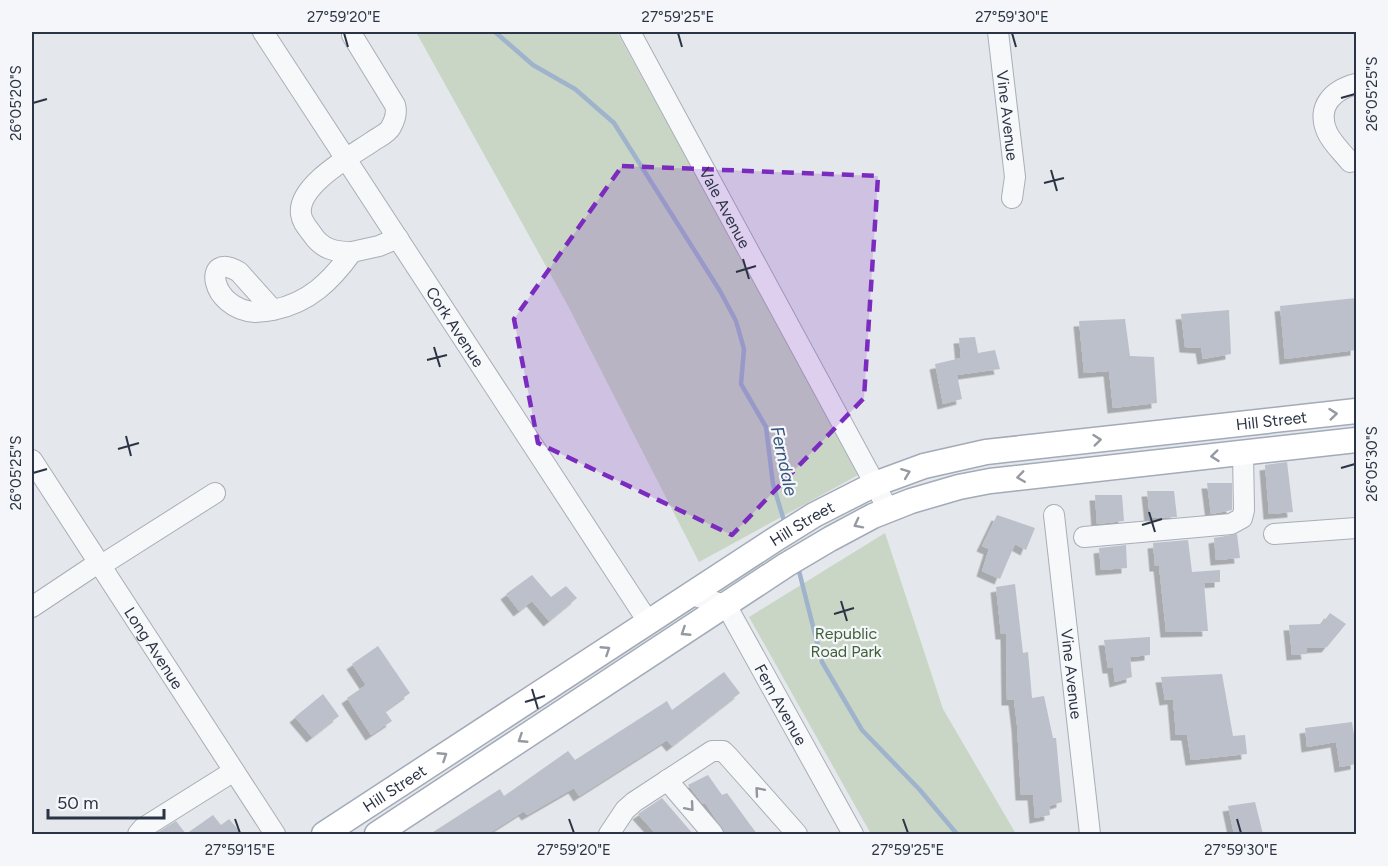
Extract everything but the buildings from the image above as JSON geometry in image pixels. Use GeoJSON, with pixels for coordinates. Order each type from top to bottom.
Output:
{"type":"FeatureCollection","features":[{"type":"Feature","properties":{"kind":"main road","name":"Hill Street"},"geometry":{"type":"LineString","coordinates":[[324,834],[774,540],[814,515],[875,484],[924,466],[986,452],[1356,411]]}},
{"type":"Feature","properties":{"kind":"main road","name":"Hill Street"},"geometry":{"type":"LineString","coordinates":[[377,834],[786,565],[830,539],[888,510],[939,493],[990,481],[1356,440]]}},
{"type":"Feature","properties":{"kind":"street","name":"Cork Avenue"},"geometry":{"type":"LineString","coordinates":[[263,32],[351,155],[398,238],[649,623]]}},
{"type":"Feature","properties":{"kind":"street","name":"Vale Avenue"},"geometry":{"type":"LineString","coordinates":[[630,32],[888,510]]}},
{"type":"Feature","properties":{"kind":"street","name":"Vine Avenue"},"geometry":{"type":"LineString","coordinates":[[998,32],[1015,177],[1012,198]]}},
{"type":"Feature","properties":{"kind":"street"},"geometry":{"type":"LineString","coordinates":[[352,34],[397,111],[391,128],[318,181],[302,201],[303,222],[318,243],[338,252],[352,252],[379,246],[398,238]]}},
{"type":"Feature","properties":{"kind":"street"},"geometry":{"type":"LineString","coordinates":[[1350,162],[1326,130],[1324,116],[1326,104],[1332,95],[1356,84]]}},
{"type":"Feature","properties":{"kind":"street"},"geometry":{"type":"LineString","coordinates":[[273,310],[285,308],[309,297],[326,284],[352,252]]}},
{"type":"Feature","properties":{"kind":"street"},"geometry":{"type":"LineString","coordinates":[[1084,537],[1231,524],[1242,518],[1244,510],[1243,453]]}},
{"type":"Feature","properties":{"kind":"street","name":"Long Avenue"},"geometry":{"type":"LineString","coordinates":[[32,460],[275,834]]}},
{"type":"Feature","properties":{"kind":"street"},"geometry":{"type":"LineString","coordinates":[[32,607],[215,493]]}},
{"type":"Feature","properties":{"kind":"street","name":"Vine Avenue"},"geometry":{"type":"LineString","coordinates":[[1054,515],[1090,834]]}},
{"type":"Feature","properties":{"kind":"street"},"geometry":{"type":"LineString","coordinates":[[1274,534],[1356,528]]}},
{"type":"Feature","properties":{"kind":"street"},"geometry":{"type":"LineString","coordinates":[[691,595],[726,605]]}},
{"type":"Feature","properties":{"kind":"street","name":"Fern Avenue"},"geometry":{"type":"LineString","coordinates":[[726,605],[853,834]]}},
{"type":"Feature","properties":{"kind":"street"},"geometry":{"type":"LineString","coordinates":[[615,831],[634,802],[712,751],[723,751],[797,834]]}},
{"type":"Feature","properties":{"kind":"street"},"geometry":{"type":"LineString","coordinates":[[138,834],[143,828],[234,771]]}},
{"type":"Feature","properties":{"kind":"street"},"geometry":{"type":"LineString","coordinates":[[667,780],[713,834]]}},
{"type":"Feature","properties":{"kind":"highlighted area"},"geometry":{"type":"Polygon","coordinates":[[[622,166],[878,176],[864,398],[732,535],[538,443],[514,319],[622,166]]]}},
{"type":"Feature","properties":{"kind":"green space"},"geometry":{"type":"Polygon","coordinates":[[[416,32],[617,32],[860,474],[699,562],[567,304],[416,32]]]}},
{"type":"Feature","properties":{"kind":"green space","name":"Republic Road Park"},"geometry":{"type":"Polygon","coordinates":[[[885,533],[943,709],[1016,834],[871,834],[749,617],[885,533]]]}},
{"type":"Feature","properties":{"kind":"waterway","name":"Ferndale"},"geometry":{"type":"LineString","coordinates":[[495,32],[533,65],[575,89],[614,123],[720,291],[736,321],[744,349],[741,384],[766,427],[773,484],[785,524]]}},
{"type":"Feature","properties":{"kind":"waterway","name":"Ferndale"},"geometry":{"type":"LineString","coordinates":[[798,567],[822,662],[862,730],[919,789],[957,834]]}}]}
